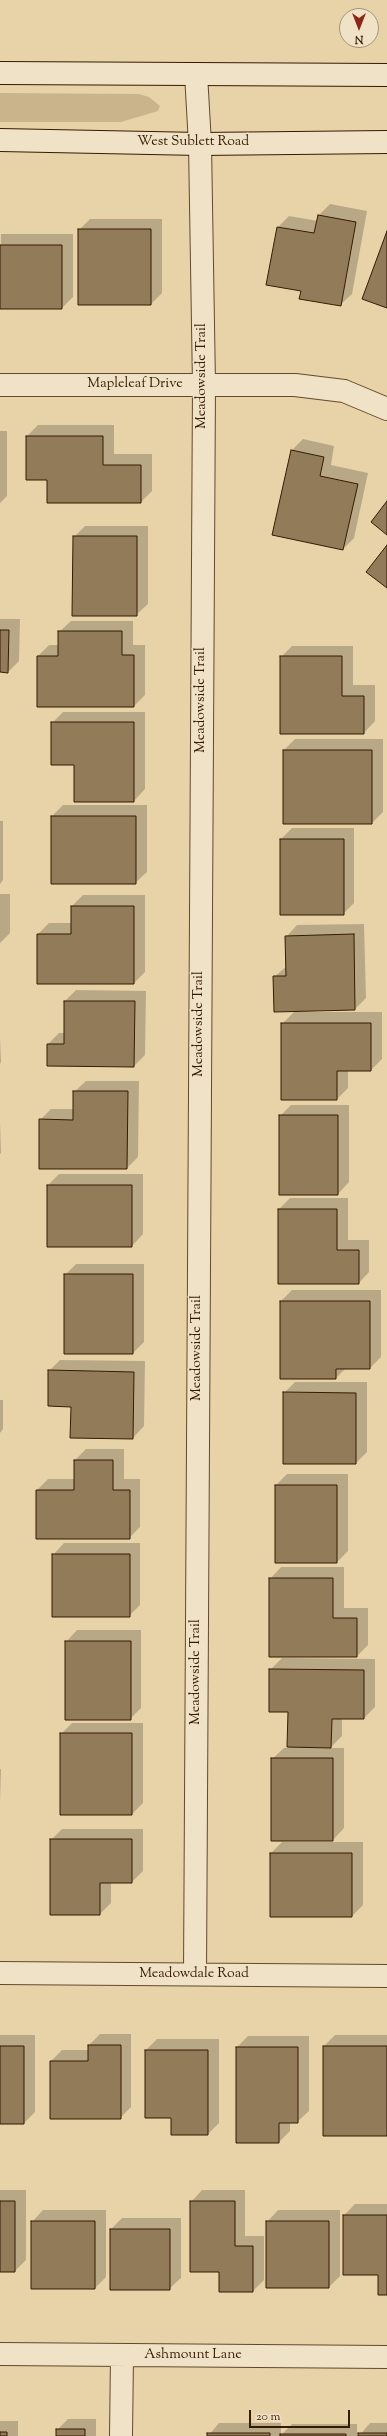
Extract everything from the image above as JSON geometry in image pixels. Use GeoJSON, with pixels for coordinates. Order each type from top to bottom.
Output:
{"type":"FeatureCollection","features":[{"type":"Feature","properties":{"kind":"street"},"geometry":{"type":"LineString","coordinates":[[0,72],[387,75]]}},
{"type":"Feature","properties":{"kind":"street","name":"Meadowside Trail"},"geometry":{"type":"LineString","coordinates":[[195,1974],[204,385],[200,144],[196,74]]}},
{"type":"Feature","properties":{"kind":"street","name":"West Sublett Road"},"geometry":{"type":"LineString","coordinates":[[0,140],[200,144],[387,142]]}},
{"type":"Feature","properties":{"kind":"street","name":"Mapleleaf Drive"},"geometry":{"type":"LineString","coordinates":[[0,385],[295,385],[344,391],[387,409]]}},
{"type":"Feature","properties":{"kind":"street","name":"Meadowdale Road"},"geometry":{"type":"LineString","coordinates":[[0,1973],[387,1976]]}},
{"type":"Feature","properties":{"kind":"street","name":"Ashmount Lane"},"geometry":{"type":"LineString","coordinates":[[0,2354],[387,2357]]}},
{"type":"Feature","properties":{"kind":"street"},"geometry":{"type":"LineString","coordinates":[[121,2436],[122,2355]]}},
{"type":"Feature","properties":{"kind":"shaded area"},"geometry":{"type":"Polygon","coordinates":[[[0,93],[139,94],[149,97],[160,106],[158,111],[121,122],[0,122],[0,93]]]}},
{"type":"Feature","properties":{"kind":"building"},"geometry":{"type":"Polygon","coordinates":[[[318,215],[356,222],[341,306],[299,299],[301,291],[266,285],[277,227],[314,233],[318,215]]]}},
{"type":"Feature","properties":{"kind":"building"},"geometry":{"type":"Polygon","coordinates":[[[78,229],[151,229],[151,305],[78,305],[78,229]]]}},
{"type":"Feature","properties":{"kind":"building"},"geometry":{"type":"Polygon","coordinates":[[[387,231],[387,308],[362,299],[387,231]]]}},
{"type":"Feature","properties":{"kind":"building"},"geometry":{"type":"Polygon","coordinates":[[[0,245],[62,245],[62,309],[0,309],[0,245]]]}},
{"type":"Feature","properties":{"kind":"building"},"geometry":{"type":"Polygon","coordinates":[[[26,436],[103,436],[103,465],[141,465],[141,503],[47,503],[47,480],[26,480],[26,436]]]}},
{"type":"Feature","properties":{"kind":"building"},"geometry":{"type":"Polygon","coordinates":[[[291,450],[324,457],[320,476],[358,484],[343,550],[272,535],[291,450]]]}},
{"type":"Feature","properties":{"kind":"building"},"geometry":{"type":"Polygon","coordinates":[[[387,501],[387,535],[371,522],[387,501]]]}},
{"type":"Feature","properties":{"kind":"building"},"geometry":{"type":"Polygon","coordinates":[[[73,536],[137,536],[137,616],[72,616],[73,536]]]}},
{"type":"Feature","properties":{"kind":"building"},"geometry":{"type":"Polygon","coordinates":[[[387,545],[387,588],[366,572],[387,545]]]}},
{"type":"Feature","properties":{"kind":"building"},"geometry":{"type":"Polygon","coordinates":[[[0,630],[9,630],[8,673],[0,672],[0,630]]]}},
{"type":"Feature","properties":{"kind":"building"},"geometry":{"type":"Polygon","coordinates":[[[58,631],[122,631],[122,655],[134,655],[134,707],[37,707],[37,656],[58,656],[58,631]]]}},
{"type":"Feature","properties":{"kind":"building"},"geometry":{"type":"Polygon","coordinates":[[[280,656],[342,656],[342,696],[364,696],[364,734],[280,734],[280,656]]]}},
{"type":"Feature","properties":{"kind":"building"},"geometry":{"type":"Polygon","coordinates":[[[51,722],[134,722],[134,802],[74,802],[74,765],[51,765],[51,722]]]}},
{"type":"Feature","properties":{"kind":"building"},"geometry":{"type":"Polygon","coordinates":[[[283,750],[372,750],[372,824],[283,824],[283,750]]]}},
{"type":"Feature","properties":{"kind":"building"},"geometry":{"type":"Polygon","coordinates":[[[51,816],[136,816],[136,884],[51,884],[51,816]]]}},
{"type":"Feature","properties":{"kind":"building"},"geometry":{"type":"Polygon","coordinates":[[[280,839],[344,839],[344,915],[280,915],[280,839]]]}},
{"type":"Feature","properties":{"kind":"building"},"geometry":{"type":"Polygon","coordinates":[[[71,906],[134,906],[134,984],[37,984],[37,934],[71,934],[71,906]]]}},
{"type":"Feature","properties":{"kind":"building"},"geometry":{"type":"Polygon","coordinates":[[[354,934],[355,1010],[274,1012],[273,976],[286,976],[285,936],[354,934]]]}},
{"type":"Feature","properties":{"kind":"building"},"geometry":{"type":"Polygon","coordinates":[[[64,1001],[135,1001],[134,1067],[47,1066],[47,1044],[64,1044],[64,1001]]]}},
{"type":"Feature","properties":{"kind":"building"},"geometry":{"type":"Polygon","coordinates":[[[281,1023],[371,1023],[371,1071],[337,1071],[337,1100],[281,1100],[281,1023]]]}},
{"type":"Feature","properties":{"kind":"building"},"geometry":{"type":"Polygon","coordinates":[[[73,1091],[128,1091],[127,1169],[39,1169],[39,1119],[73,1120],[73,1091]]]}},
{"type":"Feature","properties":{"kind":"building"},"geometry":{"type":"Polygon","coordinates":[[[279,1115],[338,1115],[338,1195],[279,1195],[279,1115]]]}},
{"type":"Feature","properties":{"kind":"building"},"geometry":{"type":"Polygon","coordinates":[[[47,1185],[132,1185],[132,1247],[47,1247],[47,1185]]]}},
{"type":"Feature","properties":{"kind":"building"},"geometry":{"type":"Polygon","coordinates":[[[278,1209],[337,1209],[337,1250],[359,1250],[359,1284],[278,1284],[278,1209]]]}},
{"type":"Feature","properties":{"kind":"building"},"geometry":{"type":"Polygon","coordinates":[[[64,1274],[133,1274],[133,1354],[64,1354],[64,1274]]]}},
{"type":"Feature","properties":{"kind":"building"},"geometry":{"type":"Polygon","coordinates":[[[280,1301],[370,1301],[370,1369],[336,1369],[336,1379],[280,1379],[280,1301]]]}},
{"type":"Feature","properties":{"kind":"building"},"geometry":{"type":"Polygon","coordinates":[[[48,1370],[134,1372],[133,1439],[70,1438],[71,1407],[48,1406],[48,1370]]]}},
{"type":"Feature","properties":{"kind":"building"},"geometry":{"type":"Polygon","coordinates":[[[283,1392],[356,1393],[356,1464],[283,1464],[283,1392]]]}},
{"type":"Feature","properties":{"kind":"building"},"geometry":{"type":"Polygon","coordinates":[[[74,1460],[113,1460],[113,1490],[130,1490],[130,1539],[36,1539],[36,1490],[74,1490],[74,1460]]]}},
{"type":"Feature","properties":{"kind":"building"},"geometry":{"type":"Polygon","coordinates":[[[275,1485],[337,1485],[337,1563],[275,1563],[275,1485]]]}},
{"type":"Feature","properties":{"kind":"building"},"geometry":{"type":"Polygon","coordinates":[[[52,1554],[130,1554],[130,1617],[52,1617],[52,1554]]]}},
{"type":"Feature","properties":{"kind":"building"},"geometry":{"type":"Polygon","coordinates":[[[269,1578],[333,1578],[333,1618],[357,1618],[357,1657],[269,1657],[269,1578]]]}},
{"type":"Feature","properties":{"kind":"building"},"geometry":{"type":"Polygon","coordinates":[[[65,1641],[131,1641],[131,1720],[65,1720],[65,1641]]]}},
{"type":"Feature","properties":{"kind":"building"},"geometry":{"type":"Polygon","coordinates":[[[269,1669],[364,1670],[364,1719],[332,1719],[331,1748],[287,1747],[288,1712],[269,1712],[269,1669]]]}},
{"type":"Feature","properties":{"kind":"building"},"geometry":{"type":"Polygon","coordinates":[[[60,1733],[132,1733],[132,1815],[60,1815],[60,1733]]]}},
{"type":"Feature","properties":{"kind":"building"},"geometry":{"type":"Polygon","coordinates":[[[271,1758],[333,1758],[333,1841],[271,1841],[271,1758]]]}},
{"type":"Feature","properties":{"kind":"building"},"geometry":{"type":"Polygon","coordinates":[[[50,1839],[132,1839],[132,1883],[100,1883],[100,1915],[50,1915],[50,1839]]]}},
{"type":"Feature","properties":{"kind":"building"},"geometry":{"type":"Polygon","coordinates":[[[270,1853],[352,1853],[352,1917],[270,1917],[270,1853]]]}},
{"type":"Feature","properties":{"kind":"building"},"geometry":{"type":"Polygon","coordinates":[[[88,2045],[121,2045],[121,2119],[50,2119],[50,2061],[88,2061],[88,2045]]]}},
{"type":"Feature","properties":{"kind":"building"},"geometry":{"type":"Polygon","coordinates":[[[0,2046],[24,2046],[24,2124],[0,2124],[0,2046]]]}},
{"type":"Feature","properties":{"kind":"building"},"geometry":{"type":"Polygon","coordinates":[[[323,2046],[387,2046],[387,2136],[323,2136],[323,2046]]]}},
{"type":"Feature","properties":{"kind":"building"},"geometry":{"type":"Polygon","coordinates":[[[236,2047],[298,2047],[298,2123],[279,2123],[279,2143],[236,2143],[236,2047]]]}},
{"type":"Feature","properties":{"kind":"building"},"geometry":{"type":"Polygon","coordinates":[[[145,2050],[208,2050],[208,2135],[171,2135],[171,2118],[145,2118],[145,2050]]]}},
{"type":"Feature","properties":{"kind":"building"},"geometry":{"type":"Polygon","coordinates":[[[0,2201],[15,2201],[15,2272],[0,2272],[0,2201]]]}},
{"type":"Feature","properties":{"kind":"building"},"geometry":{"type":"Polygon","coordinates":[[[190,2201],[235,2201],[235,2246],[253,2246],[253,2292],[219,2292],[219,2272],[190,2272],[190,2201]]]}},
{"type":"Feature","properties":{"kind":"building"},"geometry":{"type":"Polygon","coordinates":[[[343,2215],[387,2215],[387,2295],[378,2295],[378,2275],[343,2275],[343,2215]]]}},
{"type":"Feature","properties":{"kind":"building"},"geometry":{"type":"Polygon","coordinates":[[[31,2221],[95,2221],[95,2289],[31,2289],[31,2221]]]}},
{"type":"Feature","properties":{"kind":"building"},"geometry":{"type":"Polygon","coordinates":[[[266,2221],[329,2221],[329,2288],[266,2288],[266,2221]]]}},
{"type":"Feature","properties":{"kind":"building"},"geometry":{"type":"Polygon","coordinates":[[[110,2229],[170,2229],[170,2290],[110,2290],[110,2229]]]}},
{"type":"Feature","properties":{"kind":"building"},"geometry":{"type":"Polygon","coordinates":[[[56,2429],[85,2429],[85,2436],[56,2436],[56,2429]]]}},
{"type":"Feature","properties":{"kind":"building"},"geometry":{"type":"Polygon","coordinates":[[[0,2432],[7,2432],[7,2436],[0,2436],[0,2432]]]}},
{"type":"Feature","properties":{"kind":"building"},"geometry":{"type":"Polygon","coordinates":[[[207,2433],[270,2433],[270,2436],[207,2436],[207,2433]]]}},
{"type":"Feature","properties":{"kind":"building"},"geometry":{"type":"Polygon","coordinates":[[[358,2433],[387,2433],[387,2436],[358,2436],[358,2433]]]}},
{"type":"Feature","properties":{"kind":"building"},"geometry":{"type":"Polygon","coordinates":[[[280,2434],[346,2434],[346,2436],[280,2436],[280,2434]]]}}]}
